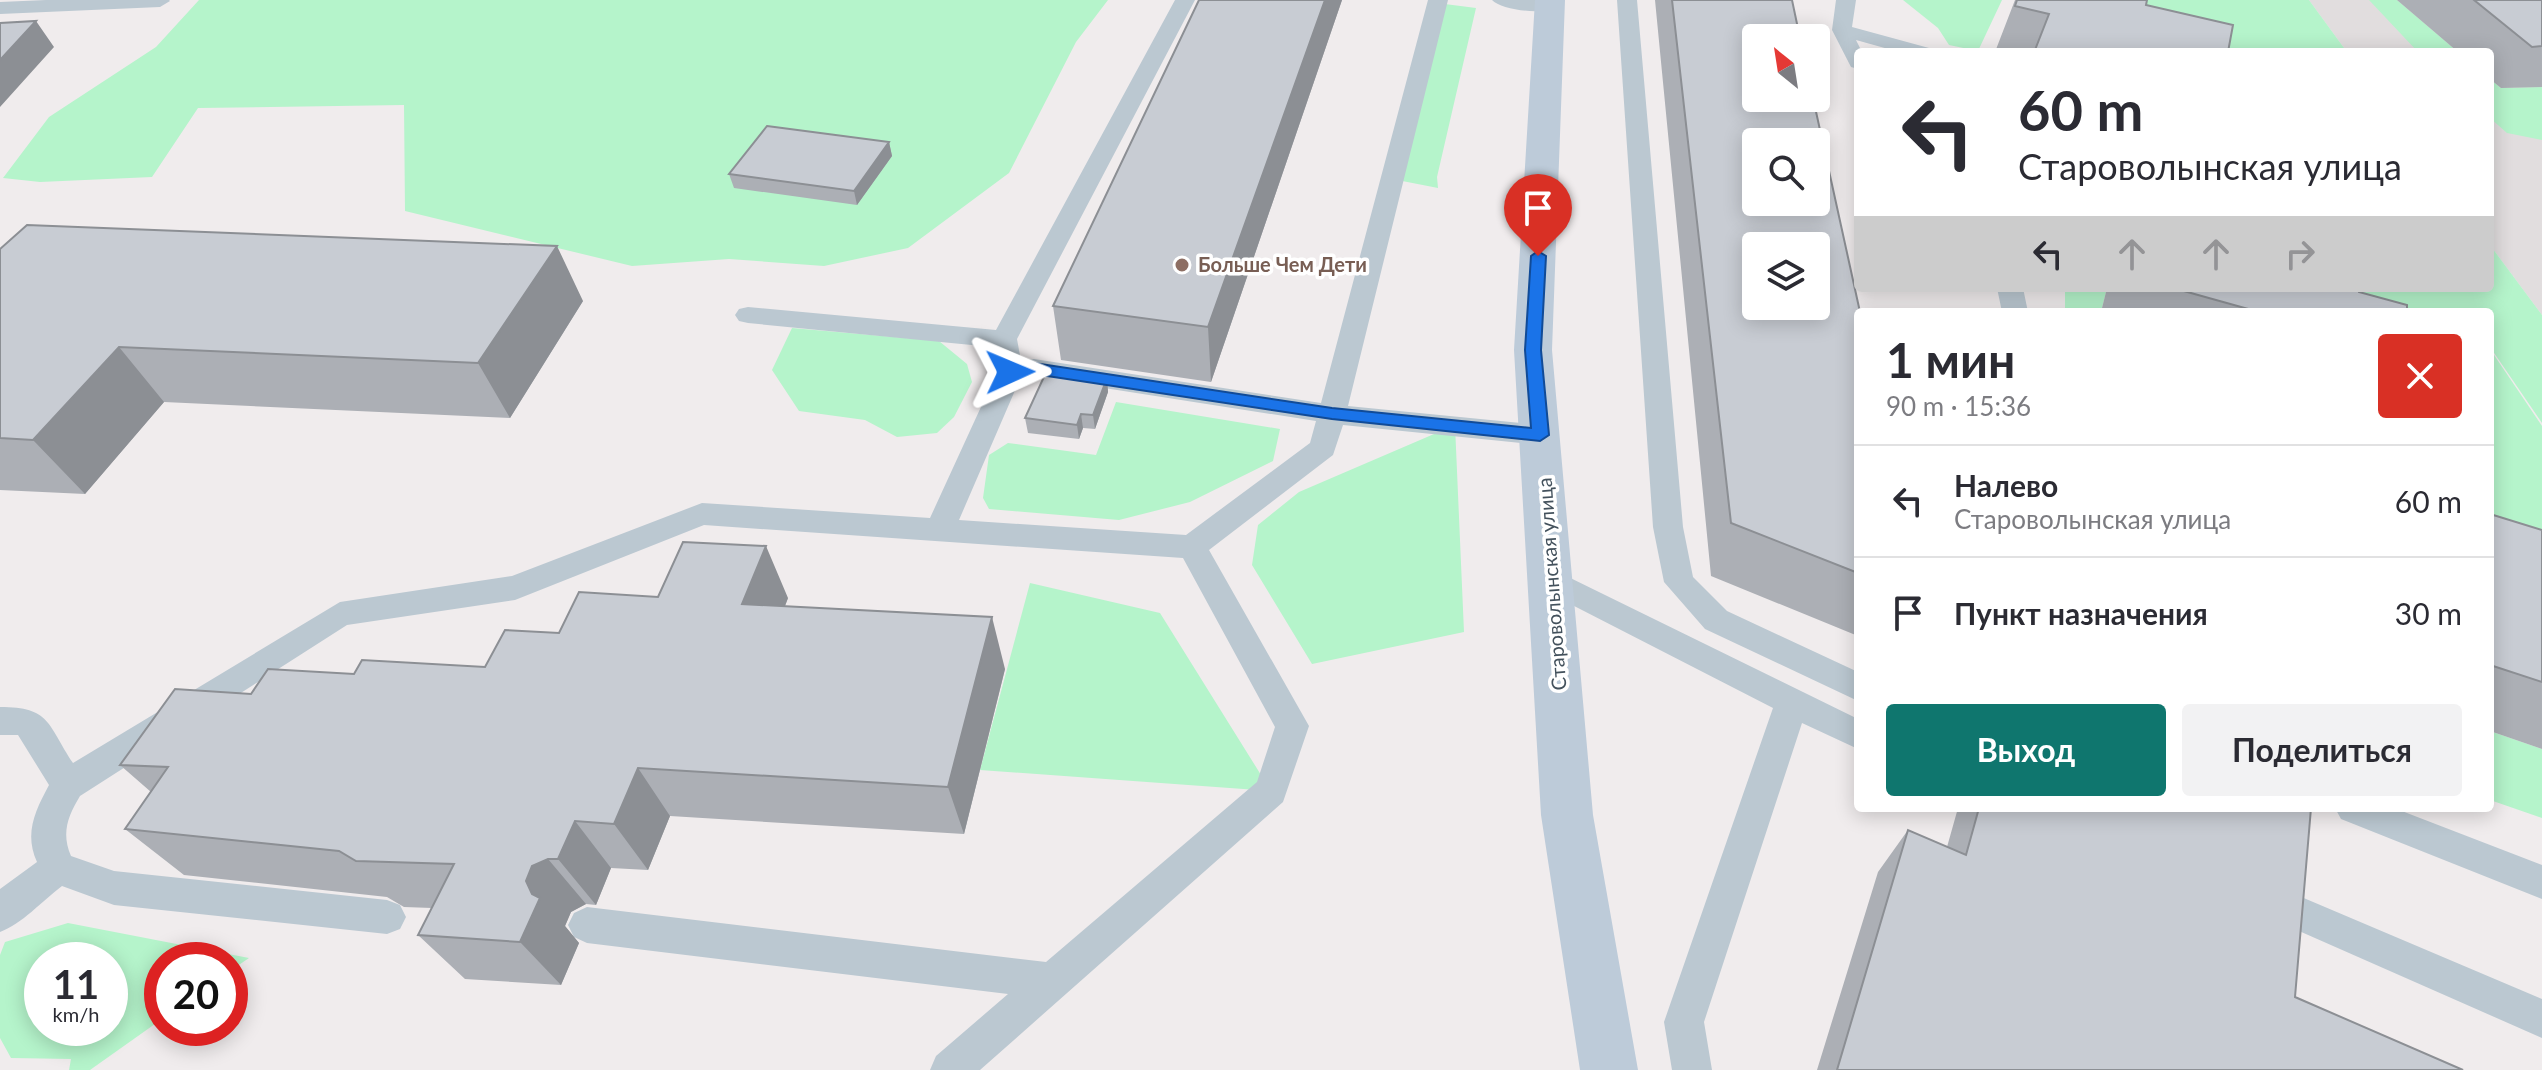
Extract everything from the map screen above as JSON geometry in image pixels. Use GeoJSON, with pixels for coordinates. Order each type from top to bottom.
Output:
{"type":"FeatureCollection","features":[{"type":"Feature","properties":{"kind":"street","name":"Староволынская улица"},"geometry":{"type":"LineString","coordinates":[[1550,3],[1533,350],[1567,815],[1609,1070]]}},
{"type":"Feature","properties":{"kind":"lane"},"geometry":{"type":"LineString","coordinates":[[940,530],[1010,372],[1004,339],[1185,0]]}},
{"type":"Feature","properties":{"kind":"lane"},"geometry":{"type":"LineString","coordinates":[[387,917],[114,888],[58,868],[47,850],[48,827],[55,806],[68,785],[340,614],[515,588],[702,514],[1192,547],[1323,448],[1438,0]]}},
{"type":"Feature","properties":{"kind":"lane"},"geometry":{"type":"LineString","coordinates":[[1502,0],[1550,3]]}},
{"type":"Feature","properties":{"kind":"lane"},"geometry":{"type":"LineString","coordinates":[[1627,0],[1668,527],[1679,582],[1716,620],[1854,685]]}},
{"type":"Feature","properties":{"kind":"lane"},"geometry":{"type":"LineString","coordinates":[[1846,0],[1842,8],[1843,38],[1854,56]]}},
{"type":"Feature","properties":{"kind":"lane"},"geometry":{"type":"LineString","coordinates":[[0,8],[160,1]]}},
{"type":"Feature","properties":{"kind":"lane"},"geometry":{"type":"LineString","coordinates":[[1842,30],[1907,48]]}},
{"type":"Feature","properties":{"kind":"lane"},"geometry":{"type":"LineString","coordinates":[[748,315],[1004,339]]}},
{"type":"Feature","properties":{"kind":"lane"},"geometry":{"type":"LineString","coordinates":[[1010,372],[1034,368],[1332,414],[1540,435]]}},
{"type":"Feature","properties":{"kind":"lane"},"geometry":{"type":"LineString","coordinates":[[950,1070],[1271,791],[1292,726],[1192,547]]}},
{"type":"Feature","properties":{"kind":"lane"},"geometry":{"type":"LineString","coordinates":[[1552,581],[1854,733]]}},
{"type":"Feature","properties":{"kind":"lane"},"geometry":{"type":"LineString","coordinates":[[1692,1070],[1684,1022],[1792,702]]}},
{"type":"Feature","properties":{"kind":"lane"},"geometry":{"type":"LineString","coordinates":[[0,721],[27,721],[68,785]]}},
{"type":"Feature","properties":{"kind":"lane"},"geometry":{"type":"LineString","coordinates":[[2363,812],[2542,882]]}},
{"type":"Feature","properties":{"kind":"lane"},"geometry":{"type":"LineString","coordinates":[[0,915],[16,898],[58,868]]}},
{"type":"Feature","properties":{"kind":"lane"},"geometry":{"type":"LineString","coordinates":[[2283,950],[2286,892],[2542,1019]]}},
{"type":"Feature","properties":{"kind":"lane"},"geometry":{"type":"LineString","coordinates":[[587,925],[1052,981]]}},
{"type":"Feature","properties":{"kind":"shaded area"},"geometry":{"type":"Polygon","coordinates":[[[2309,0],[2542,0],[2542,315],[2494,250],[2494,48],[2344,48],[2309,0]]]}},
{"type":"Feature","properties":{"kind":"green space"},"geometry":{"type":"Polygon","coordinates":[[[199,0],[1108,0],[1076,42],[1009,173],[908,248],[824,266],[729,259],[632,266],[405,211],[404,105],[198,108],[152,177],[40,182],[3,178],[49,117],[156,47],[199,0]]]}},
{"type":"Feature","properties":{"kind":"green space"},"geometry":{"type":"Polygon","coordinates":[[[1903,0],[2002,0],[1979,48],[1949,45],[1938,28],[1903,0]]]}},
{"type":"Feature","properties":{"kind":"green space"},"geometry":{"type":"Polygon","coordinates":[[[2081,0],[2309,0],[2344,48],[2113,48],[2081,0]]]}},
{"type":"Feature","properties":{"kind":"green space"},"geometry":{"type":"Polygon","coordinates":[[[2369,0],[2397,0],[2453,48],[2414,48],[2369,0]]]}},
{"type":"Feature","properties":{"kind":"green space"},"geometry":{"type":"Polygon","coordinates":[[[1437,3],[1476,8],[1437,177],[1438,188],[1392,179],[1437,3]]]}},
{"type":"Feature","properties":{"kind":"green space"},"geometry":{"type":"Polygon","coordinates":[[[2494,82],[2501,88],[2542,87],[2542,140],[2507,133],[2494,122],[2494,82]]]}},
{"type":"Feature","properties":{"kind":"green space"},"geometry":{"type":"Polygon","coordinates":[[[2494,250],[2542,315],[2542,423],[2494,353],[2494,308],[2323,308],[2324,292],[2494,292],[2494,250]]]}},
{"type":"Feature","properties":{"kind":"green space"},"geometry":{"type":"Polygon","coordinates":[[[2065,292],[2106,292],[2102,308],[2065,308],[2065,292]]]}},
{"type":"Feature","properties":{"kind":"green space"},"geometry":{"type":"Polygon","coordinates":[[[792,328],[939,341],[967,364],[972,382],[954,417],[937,433],[897,437],[865,420],[799,411],[772,370],[792,328]]]}},
{"type":"Feature","properties":{"kind":"green space"},"geometry":{"type":"Polygon","coordinates":[[[2494,355],[2542,426],[2542,677],[2494,587],[2494,355]]]}},
{"type":"Feature","properties":{"kind":"green space"},"geometry":{"type":"Polygon","coordinates":[[[1116,402],[1280,429],[1273,461],[1190,502],[1119,520],[989,509],[983,498],[989,455],[1008,443],[1096,455],[1116,402]]]}},
{"type":"Feature","properties":{"kind":"green space"},"geometry":{"type":"Polygon","coordinates":[[[1455,425],[1464,632],[1312,664],[1252,565],[1258,525],[1299,492],[1455,425]]]}},
{"type":"Feature","properties":{"kind":"green space"},"geometry":{"type":"Polygon","coordinates":[[[1030,583],[1160,613],[1271,791],[980,770],[1030,583]]]}},
{"type":"Feature","properties":{"kind":"green space"},"geometry":{"type":"Polygon","coordinates":[[[2494,732],[2542,749],[2542,818],[2494,801],[2494,732]]]}},
{"type":"Feature","properties":{"kind":"green space"},"geometry":{"type":"Polygon","coordinates":[[[68,923],[166,942],[144,942],[144,1032],[128,1043],[128,942],[24,942],[24,1046],[124,1046],[90,1070],[69,1070],[71,1059],[11,1058],[0,1038],[0,955],[5,942],[68,923]]]}},
{"type":"Feature","properties":{"kind":"building"},"geometry":{"type":"Polygon","coordinates":[[[1199,0],[1325,0],[1208,327],[1053,306],[1199,0]]]}},
{"type":"Feature","properties":{"kind":"building"},"geometry":{"type":"Polygon","coordinates":[[[1672,0],[1792,0],[1797,24],[1742,24],[1742,112],[1816,112],[1820,128],[1742,128],[1742,216],[1830,216],[1830,175],[1859,308],[1854,308],[1854,571],[1731,523],[1672,0]]]}},
{"type":"Feature","properties":{"kind":"building"},"geometry":{"type":"Polygon","coordinates":[[[2017,0],[2147,0],[2146,5],[2233,25],[2229,48],[2036,48],[2049,14],[2015,6],[2017,0]]]}},
{"type":"Feature","properties":{"kind":"building"},"geometry":{"type":"Polygon","coordinates":[[[2474,0],[2542,0],[2542,46],[2532,47],[2474,0]]]}},
{"type":"Feature","properties":{"kind":"building"},"geometry":{"type":"Polygon","coordinates":[[[36,21],[0,60],[0,23],[36,21]]]}},
{"type":"Feature","properties":{"kind":"building"},"geometry":{"type":"Polygon","coordinates":[[[767,126],[889,142],[854,191],[729,174],[767,126]]]}},
{"type":"Feature","properties":{"kind":"building"},"geometry":{"type":"Polygon","coordinates":[[[27,225],[557,246],[478,363],[119,347],[33,440],[0,438],[0,249],[27,225]]]}},
{"type":"Feature","properties":{"kind":"building"},"geometry":{"type":"Polygon","coordinates":[[[2187,292],[2359,292],[2407,305],[2407,308],[2245,308],[2187,292]]]}},
{"type":"Feature","properties":{"kind":"building"},"geometry":{"type":"Polygon","coordinates":[[[1048,368],[1107,378],[1093,415],[1081,414],[1077,425],[1025,418],[1048,368]]]}},
{"type":"Feature","properties":{"kind":"building"},"geometry":{"type":"Polygon","coordinates":[[[2494,515],[2542,530],[2542,682],[2494,666],[2494,515]]]}},
{"type":"Feature","properties":{"kind":"building"},"geometry":{"type":"Polygon","coordinates":[[[683,542],[766,546],[742,604],[992,617],[948,787],[638,768],[614,824],[575,821],[558,859],[548,859],[532,866],[526,881],[532,894],[540,898],[520,942],[418,935],[454,864],[356,861],[339,851],[125,829],[168,767],[120,765],[175,689],[251,694],[268,669],[354,674],[362,660],[485,667],[505,630],[559,633],[579,592],[658,597],[683,542]]]}},
{"type":"Feature","properties":{"kind":"building"},"geometry":{"type":"Polygon","coordinates":[[[1978,812],[2311,812],[2295,997],[2463,1070],[1837,1070],[1908,830],[1966,855],[1978,812]]]}},
{"type":"Feature","properties":{"kind":"place","name":"Больше Чем Дети"},"geometry":{"type":"Point","coordinates":[1182,265]}},
{"type":"Feature","properties":{"kind":"route"},"geometry":{"type":"LineString","coordinates":[[1010,372],[1034,368],[1332,414],[1540,435],[1533,350],[1538,256]]}}]}
